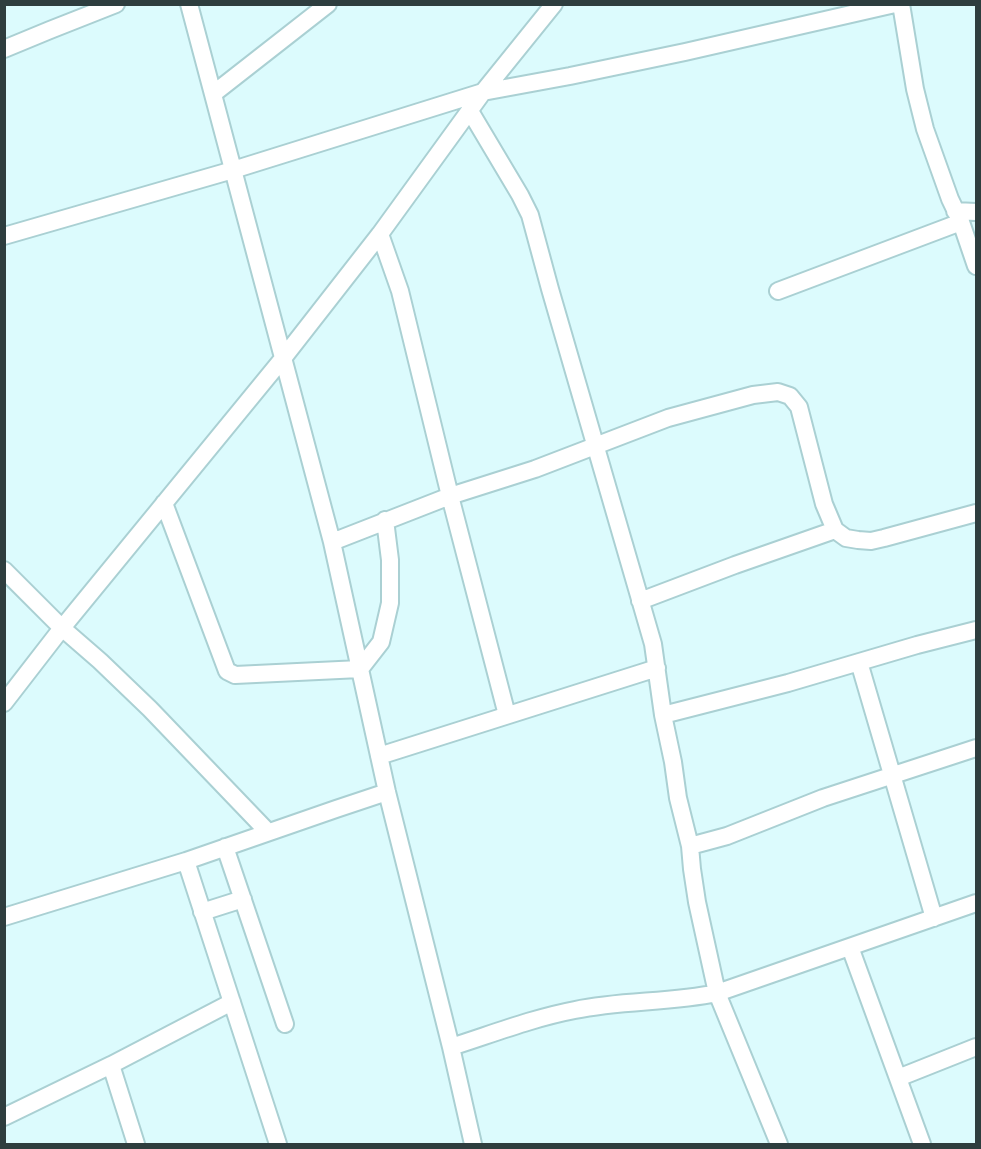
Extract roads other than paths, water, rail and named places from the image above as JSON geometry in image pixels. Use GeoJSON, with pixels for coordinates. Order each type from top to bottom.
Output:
{"type":"FeatureCollection","features":[{"type":"Feature","properties":{"kind":"street"},"geometry":{"type":"LineString","coordinates":[[4,49],[116,4]]}},
{"type":"Feature","properties":{"kind":"street"},"geometry":{"type":"LineString","coordinates":[[189,4],[332,542],[387,792],[473,1144]]}},
{"type":"Feature","properties":{"kind":"street"},"geometry":{"type":"LineString","coordinates":[[213,94],[328,4]]}},
{"type":"Feature","properties":{"kind":"street"},"geometry":{"type":"LineString","coordinates":[[4,703],[62,628],[284,357],[380,234],[483,92],[554,4]]}},
{"type":"Feature","properties":{"kind":"street"},"geometry":{"type":"LineString","coordinates":[[4,236],[233,170],[483,92],[685,52],[895,4]]}},
{"type":"Feature","properties":{"kind":"street"},"geometry":{"type":"LineString","coordinates":[[901,4],[915,89],[925,129],[976,266]]}},
{"type":"Feature","properties":{"kind":"street"},"geometry":{"type":"LineString","coordinates":[[470,111],[530,215],[653,644],[678,798],[690,846],[697,902],[717,993],[779,1144]]}},
{"type":"Feature","properties":{"kind":"street"},"geometry":{"type":"LineString","coordinates":[[777,291],[958,216],[976,213]]}},
{"type":"Feature","properties":{"kind":"street"},"geometry":{"type":"LineString","coordinates":[[380,234],[400,291],[507,715]]}},
{"type":"Feature","properties":{"kind":"street"},"geometry":{"type":"LineString","coordinates":[[332,542],[450,496],[535,469],[668,417],[778,392],[790,396],[800,407],[824,504],[835,530],[846,538],[871,541],[976,513]]}},
{"type":"Feature","properties":{"kind":"street"},"geometry":{"type":"LineString","coordinates":[[164,503],[227,671],[235,675],[360,669],[381,642],[390,603],[390,560],[385,520]]}},
{"type":"Feature","properties":{"kind":"street"},"geometry":{"type":"LineString","coordinates":[[640,601],[835,530]]}},
{"type":"Feature","properties":{"kind":"street"},"geometry":{"type":"LineString","coordinates":[[4,570],[62,628],[150,709],[268,832]]}},
{"type":"Feature","properties":{"kind":"street"},"geometry":{"type":"LineString","coordinates":[[663,715],[788,683],[976,630]]}},
{"type":"Feature","properties":{"kind":"street"},"geometry":{"type":"LineString","coordinates":[[859,662],[934,918]]}},
{"type":"Feature","properties":{"kind":"street"},"geometry":{"type":"LineString","coordinates":[[379,756],[657,668]]}},
{"type":"Feature","properties":{"kind":"street"},"geometry":{"type":"LineString","coordinates":[[690,846],[727,836],[823,798],[976,748]]}},
{"type":"Feature","properties":{"kind":"street"},"geometry":{"type":"LineString","coordinates":[[4,917],[186,861],[387,792]]}},
{"type":"Feature","properties":{"kind":"street"},"geometry":{"type":"LineString","coordinates":[[225,847],[285,1024]]}},
{"type":"Feature","properties":{"kind":"street"},"geometry":{"type":"LineString","coordinates":[[186,861],[278,1144]]}},
{"type":"Feature","properties":{"kind":"street"},"geometry":{"type":"LineString","coordinates":[[202,912],[243,899]]}},
{"type":"Feature","properties":{"kind":"street"},"geometry":{"type":"LineString","coordinates":[[451,1047],[574,1010],[616,1004],[696,998],[717,993],[976,903]]}},
{"type":"Feature","properties":{"kind":"street"},"geometry":{"type":"LineString","coordinates":[[850,947],[922,1144]]}},
{"type":"Feature","properties":{"kind":"street"},"geometry":{"type":"LineString","coordinates":[[4,1117],[232,1002]]}},
{"type":"Feature","properties":{"kind":"street"},"geometry":{"type":"LineString","coordinates":[[898,1078],[976,1047]]}},
{"type":"Feature","properties":{"kind":"street"},"geometry":{"type":"LineString","coordinates":[[111,1065],[136,1144]]}}]}
